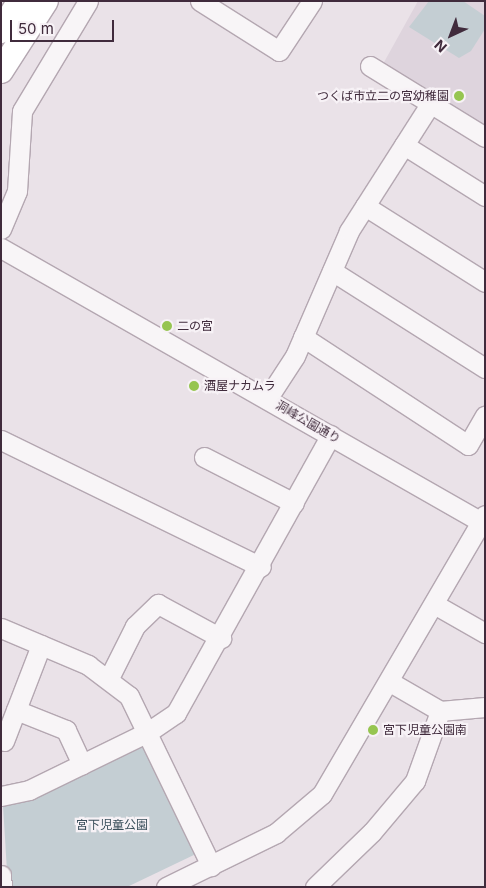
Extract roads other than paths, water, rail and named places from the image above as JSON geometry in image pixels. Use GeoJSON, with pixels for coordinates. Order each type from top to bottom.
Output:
{"type":"FeatureCollection","features":[{"type":"Feature","properties":{"kind":"main road"},"geometry":{"type":"LineString","coordinates":[[1,31],[20,1]]}},
{"type":"Feature","properties":{"kind":"main road"},"geometry":{"type":"LineString","coordinates":[[1,71],[46,1]]}},
{"type":"Feature","properties":{"kind":"street"},"geometry":{"type":"LineString","coordinates":[[1,228],[17,191],[22,111],[88,1]]}},
{"type":"Feature","properties":{"kind":"street"},"geometry":{"type":"LineString","coordinates":[[200,1],[279,51],[312,1]]}},
{"type":"Feature","properties":{"kind":"street"},"geometry":{"type":"LineString","coordinates":[[370,66],[485,137]]}},
{"type":"Feature","properties":{"kind":"street"},"geometry":{"type":"LineString","coordinates":[[267,399],[303,337],[332,271],[365,206],[431,104]]}},
{"type":"Feature","properties":{"kind":"street"},"geometry":{"type":"LineString","coordinates":[[404,145],[485,196]]}},
{"type":"Feature","properties":{"kind":"street"},"geometry":{"type":"LineString","coordinates":[[365,206],[485,282]]}},
{"type":"Feature","properties":{"kind":"street","name":"洞峰公園通り"},"geometry":{"type":"LineString","coordinates":[[1,248],[484,520]]}},
{"type":"Feature","properties":{"kind":"street"},"geometry":{"type":"LineString","coordinates":[[332,271],[485,368]]}},
{"type":"Feature","properties":{"kind":"street"},"geometry":{"type":"LineString","coordinates":[[303,337],[468,445],[485,416]]}},
{"type":"Feature","properties":{"kind":"street"},"geometry":{"type":"LineString","coordinates":[[1,796],[29,790],[148,732],[185,704],[331,435]]}},
{"type":"Feature","properties":{"kind":"street"},"geometry":{"type":"LineString","coordinates":[[1,440],[260,567]]}},
{"type":"Feature","properties":{"kind":"street"},"geometry":{"type":"LineString","coordinates":[[204,457],[294,503]]}},
{"type":"Feature","properties":{"kind":"street"},"geometry":{"type":"LineString","coordinates":[[166,887],[276,833],[309,808],[343,764],[484,520]]}},
{"type":"Feature","properties":{"kind":"street"},"geometry":{"type":"LineString","coordinates":[[110,678],[135,626],[158,604],[222,638]]}},
{"type":"Feature","properties":{"kind":"street"},"geometry":{"type":"LineString","coordinates":[[434,604],[485,633]]}},
{"type":"Feature","properties":{"kind":"street"},"geometry":{"type":"LineString","coordinates":[[1,628],[42,645],[110,678],[129,696],[211,866]]}},
{"type":"Feature","properties":{"kind":"street"},"geometry":{"type":"LineString","coordinates":[[4,741],[42,645]]}},
{"type":"Feature","properties":{"kind":"street"},"geometry":{"type":"LineString","coordinates":[[390,682],[440,711],[485,707]]}},
{"type":"Feature","properties":{"kind":"street"},"geometry":{"type":"LineString","coordinates":[[16,710],[66,730],[82,764]]}},
{"type":"Feature","properties":{"kind":"street"},"geometry":{"type":"LineString","coordinates":[[315,887],[372,832],[415,781],[440,711]]}},
{"type":"Feature","properties":{"kind":"street"},"geometry":{"type":"LineString","coordinates":[[1,875],[2,887]]}},
{"type":"Feature","properties":{"kind":"place","name":"つくば市立二の宮幼稚園"},"geometry":{"type":"Point","coordinates":[459,96]}},
{"type":"Feature","properties":{"kind":"place","name":"二の宮"},"geometry":{"type":"Point","coordinates":[167,326]}},
{"type":"Feature","properties":{"kind":"place","name":"酒屋ナカムラ"},"geometry":{"type":"Point","coordinates":[194,386]}},
{"type":"Feature","properties":{"kind":"place","name":"宮下児童公園南"},"geometry":{"type":"Point","coordinates":[373,730]}},
{"type":"Feature","properties":{"kind":"park label","name":"宮下児童公園"},"geometry":{"type":"Point","coordinates":[112,825]}}]}
